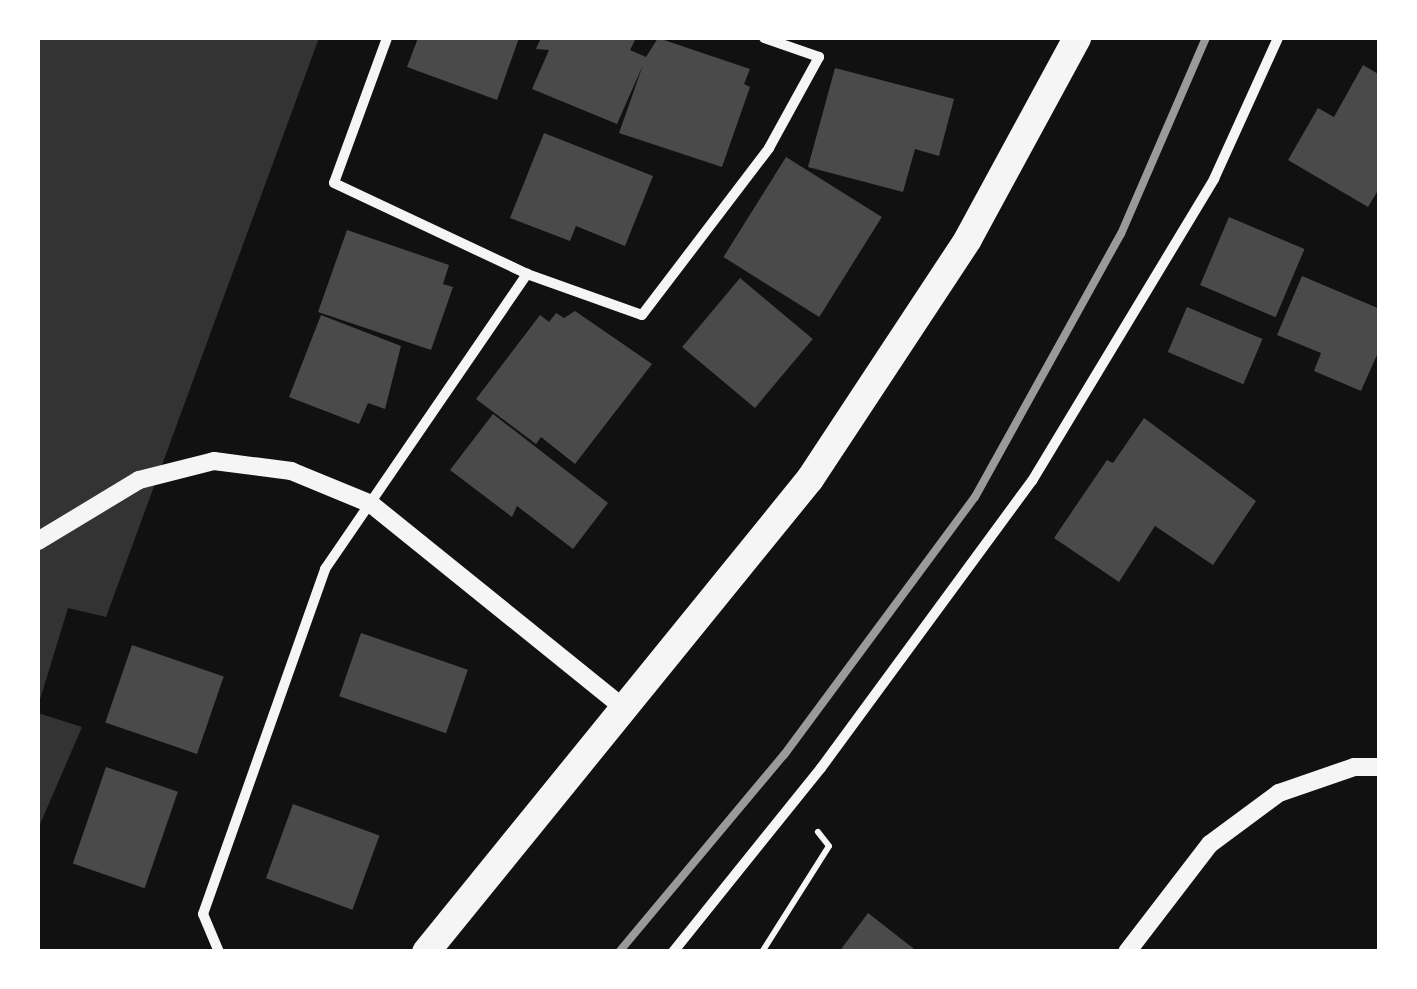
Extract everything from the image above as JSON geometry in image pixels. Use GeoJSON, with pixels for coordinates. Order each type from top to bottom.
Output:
{"type":"FeatureCollection","features":[{"type":"Feature","properties":{"kind":"highway"},"geometry":{"type":"LineString","coordinates":[[426,952],[810,479],[968,239],[1077,38]]}},
{"type":"Feature","properties":{"kind":"street"},"geometry":{"type":"LineString","coordinates":[[387,38],[334,183],[527,274],[642,316],[769,148],[819,57],[764,38]]}},
{"type":"Feature","properties":{"kind":"street"},"geometry":{"type":"LineString","coordinates":[[673,952],[821,768],[1032,481],[1214,180],[1278,38]]}},
{"type":"Feature","properties":{"kind":"street"},"geometry":{"type":"LineString","coordinates":[[219,952],[204,914],[325,569],[527,274]]}},
{"type":"Feature","properties":{"kind":"street"},"geometry":{"type":"LineString","coordinates":[[38,541],[139,480],[214,462],[291,471],[371,504],[626,710]]}},
{"type":"Feature","properties":{"kind":"street"},"geometry":{"type":"LineString","coordinates":[[1126,952],[1210,844],[1279,793],[1354,767],[1380,767]]}},
{"type":"Feature","properties":{"kind":"path"},"geometry":{"type":"LineString","coordinates":[[762,952],[829,846]]}},
{"type":"Feature","properties":{"kind":"shaded area"},"geometry":{"type":"Polygon","coordinates":[[[38,38],[319,38],[106,617],[68,608],[38,706],[38,38]]]}},
{"type":"Feature","properties":{"kind":"shaded area"},"geometry":{"type":"Polygon","coordinates":[[[38,713],[82,727],[38,829],[38,713]]]}},
{"type":"Feature","properties":{"kind":"building"},"geometry":{"type":"Polygon","coordinates":[[[418,38],[519,38],[497,100],[407,67],[418,38]]]}},
{"type":"Feature","properties":{"kind":"building"},"geometry":{"type":"Polygon","coordinates":[[[541,38],[636,38],[630,50],[646,57],[658,38],[750,69],[744,84],[750,87],[722,167],[619,133],[643,65],[617,124],[532,89],[549,50],[536,49],[541,38]]]}},
{"type":"Feature","properties":{"kind":"building"},"geometry":{"type":"Polygon","coordinates":[[[1363,65],[1380,75],[1380,187],[1368,207],[1288,160],[1318,108],[1334,117],[1363,65]]]}},
{"type":"Feature","properties":{"kind":"building"},"geometry":{"type":"Polygon","coordinates":[[[835,68],[954,99],[939,156],[915,149],[903,192],[808,167],[835,68]]]}},
{"type":"Feature","properties":{"kind":"building"},"geometry":{"type":"Polygon","coordinates":[[[544,133],[653,176],[625,246],[576,226],[570,241],[510,218],[544,133]]]}},
{"type":"Feature","properties":{"kind":"building"},"geometry":{"type":"Polygon","coordinates":[[[786,157],[882,217],[819,317],[723,257],[786,157]]]}},
{"type":"Feature","properties":{"kind":"building"},"geometry":{"type":"Polygon","coordinates":[[[1229,217],[1304,249],[1276,317],[1200,285],[1229,217]]]}},
{"type":"Feature","properties":{"kind":"building"},"geometry":{"type":"Polygon","coordinates":[[[347,230],[449,265],[443,284],[453,287],[431,350],[318,312],[347,230]]]}},
{"type":"Feature","properties":{"kind":"building"},"geometry":{"type":"Polygon","coordinates":[[[1302,276],[1380,309],[1380,348],[1361,391],[1314,371],[1321,353],[1277,335],[1302,276]]]}},
{"type":"Feature","properties":{"kind":"building"},"geometry":{"type":"Polygon","coordinates":[[[740,278],[813,339],[755,408],[682,347],[740,278]]]}},
{"type":"Feature","properties":{"kind":"building"},"geometry":{"type":"Polygon","coordinates":[[[1187,307],[1262,339],[1243,384],[1168,352],[1187,307]]]}},
{"type":"Feature","properties":{"kind":"building"},"geometry":{"type":"Polygon","coordinates":[[[575,311],[652,364],[575,464],[541,437],[536,444],[476,399],[540,315],[549,322],[556,313],[564,318],[575,311]]]}},
{"type":"Feature","properties":{"kind":"building"},"geometry":{"type":"Polygon","coordinates":[[[321,315],[401,346],[385,409],[368,403],[359,424],[289,397],[321,315]]]}},
{"type":"Feature","properties":{"kind":"building"},"geometry":{"type":"Polygon","coordinates":[[[493,414],[608,503],[573,549],[517,506],[512,517],[450,470],[493,414]]]}},
{"type":"Feature","properties":{"kind":"building"},"geometry":{"type":"Polygon","coordinates":[[[1144,418],[1256,501],[1213,565],[1155,526],[1119,582],[1054,538],[1107,460],[1113,463],[1144,418]]]}},
{"type":"Feature","properties":{"kind":"building"},"geometry":{"type":"Polygon","coordinates":[[[361,633],[468,670],[446,733],[339,696],[361,633]]]}},
{"type":"Feature","properties":{"kind":"building"},"geometry":{"type":"Polygon","coordinates":[[[132,645],[224,677],[197,754],[105,723],[132,645]]]}},
{"type":"Feature","properties":{"kind":"building"},"geometry":{"type":"Polygon","coordinates":[[[106,767],[178,792],[145,888],[73,863],[106,767]]]}},
{"type":"Feature","properties":{"kind":"building"},"geometry":{"type":"Polygon","coordinates":[[[293,804],[379,835],[352,910],[266,878],[293,804]]]}},
{"type":"Feature","properties":{"kind":"building"},"geometry":{"type":"Polygon","coordinates":[[[868,913],[918,952],[839,952],[868,913]]]}},
{"type":"Feature","properties":{"kind":"railway"},"geometry":{"type":"LineString","coordinates":[[619,952],[784,755],[975,497],[1121,234],[1206,38]]}}]}
